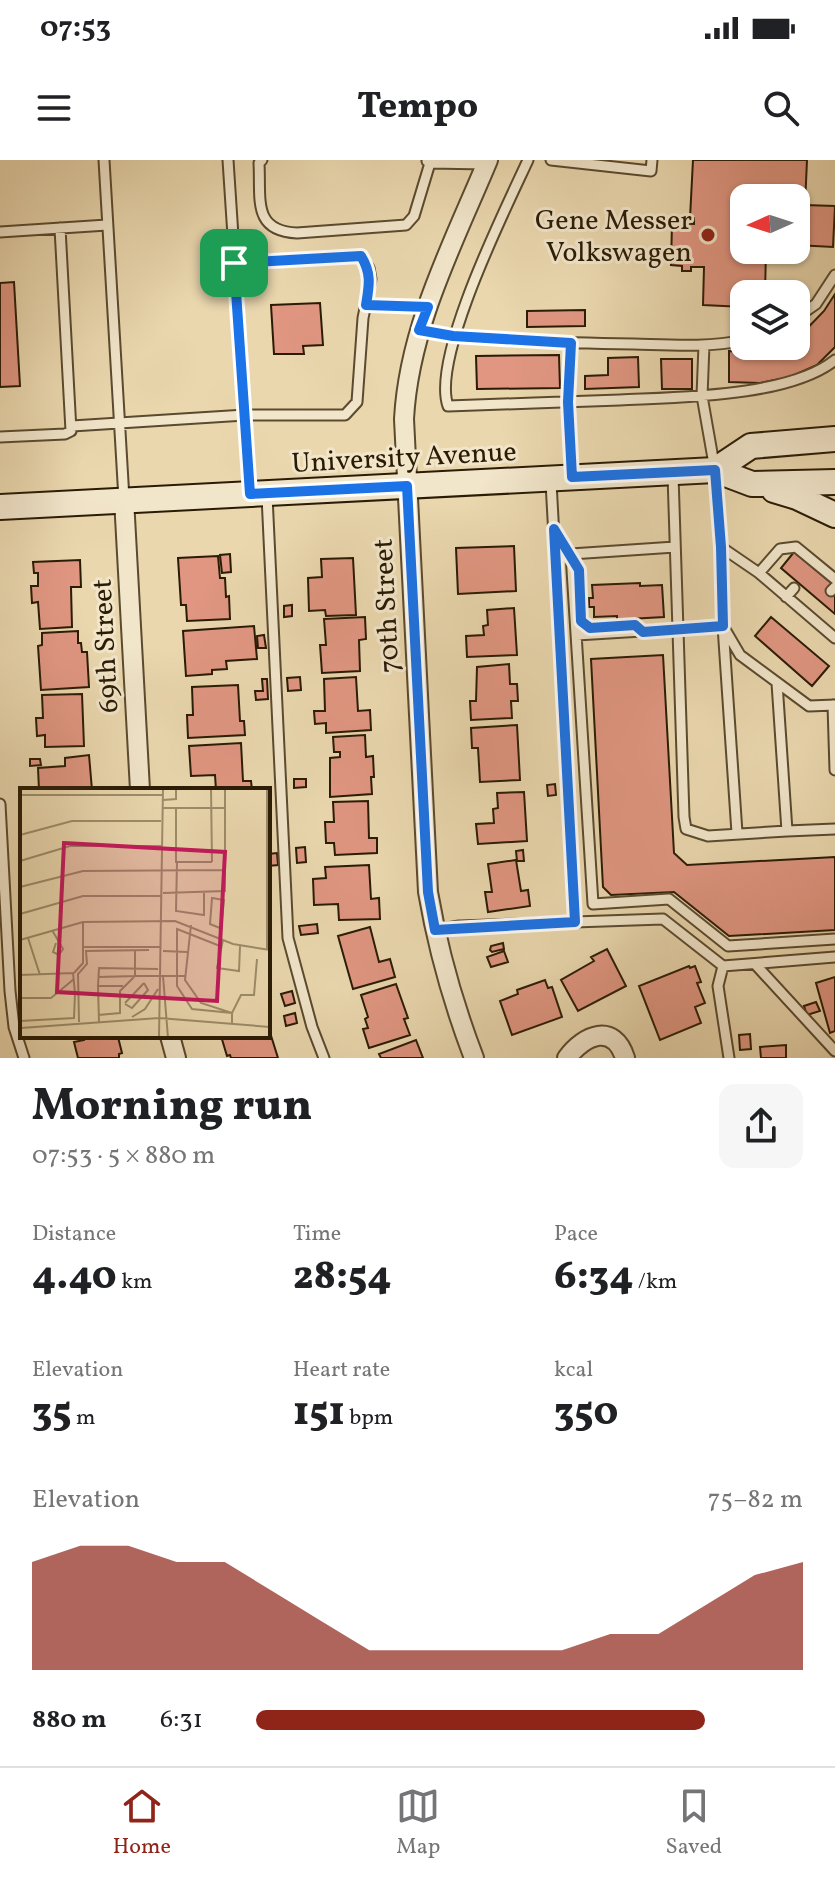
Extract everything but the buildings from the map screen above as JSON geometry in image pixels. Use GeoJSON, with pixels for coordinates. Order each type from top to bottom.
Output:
{"type":"FeatureCollection","features":[{"type":"Feature","properties":{"kind":"main road"},"geometry":{"type":"LineString","coordinates":[[715,470],[751,446],[835,439]]}},
{"type":"Feature","properties":{"kind":"main road","name":"University Avenue"},"geometry":{"type":"LineString","coordinates":[[0,507],[715,470],[752,484],[835,482]]}},
{"type":"Feature","properties":{"kind":"main road"},"geometry":{"type":"LineString","coordinates":[[752,484],[797,497],[835,515]]}},
{"type":"Feature","properties":{"kind":"street","name":"70th Street"},"geometry":{"type":"LineString","coordinates":[[474,1058],[454,1006],[428,892],[407,486],[406,385],[419,330],[487,162]]}},
{"type":"Feature","properties":{"kind":"street","name":"69th Street"},"geometry":{"type":"LineString","coordinates":[[124,499],[140,788]]}},
{"type":"Feature","properties":{"kind":"street"},"geometry":{"type":"LineString","coordinates":[[567,1058],[579,1044],[592,1037],[606,1036],[619,1042],[625,1058]]}},
{"type":"Feature","properties":{"kind":"street"},"geometry":{"type":"LineString","coordinates":[[171,1038],[176,1058]]}},
{"type":"Feature","properties":{"kind":"lane"},"geometry":{"type":"LineString","coordinates":[[104,160],[124,499]]}},
{"type":"Feature","properties":{"kind":"lane"},"geometry":{"type":"LineString","coordinates":[[228,160],[245,415],[259,493],[288,938],[312,1027],[324,1058]]}},
{"type":"Feature","properties":{"kind":"lane"},"geometry":{"type":"LineString","coordinates":[[262,160],[259,163],[262,216],[268,225],[281,232],[297,233],[406,225],[414,216],[428,162],[487,162]]}},
{"type":"Feature","properties":{"kind":"lane"},"geometry":{"type":"LineString","coordinates":[[528,160],[453,336],[443,392],[448,406],[702,396],[765,388],[824,369],[835,360]]}},
{"type":"Feature","properties":{"kind":"lane"},"geometry":{"type":"LineString","coordinates":[[551,160],[651,171],[652,160]]}},
{"type":"Feature","properties":{"kind":"lane"},"geometry":{"type":"LineString","coordinates":[[0,232],[107,225]]}},
{"type":"Feature","properties":{"kind":"lane"},"geometry":{"type":"LineString","coordinates":[[0,437],[65,434],[71,431],[60,228]]}},
{"type":"Feature","properties":{"kind":"lane"},"geometry":{"type":"LineString","coordinates":[[72,426],[245,415],[345,415],[357,402],[371,279],[369,268],[361,256],[234,263]]}},
{"type":"Feature","properties":{"kind":"lane"},"geometry":{"type":"LineString","coordinates":[[810,308],[835,275]]}},
{"type":"Feature","properties":{"kind":"lane"},"geometry":{"type":"LineString","coordinates":[[366,305],[428,307]]}},
{"type":"Feature","properties":{"kind":"lane"},"geometry":{"type":"LineString","coordinates":[[419,330],[453,336],[571,343],[704,345],[730,342]]}},
{"type":"Feature","properties":{"kind":"lane"},"geometry":{"type":"LineString","coordinates":[[571,343],[554,529],[575,922]]}},
{"type":"Feature","properties":{"kind":"lane"},"geometry":{"type":"LineString","coordinates":[[704,345],[702,396],[715,470],[737,833]]}},
{"type":"Feature","properties":{"kind":"lane"},"geometry":{"type":"LineString","coordinates":[[673,472],[686,829],[708,836],[835,829]]}},
{"type":"Feature","properties":{"kind":"lane"},"geometry":{"type":"LineString","coordinates":[[554,529],[579,570],[581,621],[590,628],[635,625],[643,632]]}},
{"type":"Feature","properties":{"kind":"lane"},"geometry":{"type":"LineString","coordinates":[[571,554],[675,547]]}},
{"type":"Feature","properties":{"kind":"lane"},"geometry":{"type":"LineString","coordinates":[[721,547],[759,573],[833,633]]}},
{"type":"Feature","properties":{"kind":"lane"},"geometry":{"type":"LineString","coordinates":[[759,573],[780,549],[796,547],[835,579]]}},
{"type":"Feature","properties":{"kind":"lane"},"geometry":{"type":"LineString","coordinates":[[571,554],[593,904],[669,899],[728,946],[835,939]]}},
{"type":"Feature","properties":{"kind":"lane"},"geometry":{"type":"LineString","coordinates":[[808,573],[816,563]]}},
{"type":"Feature","properties":{"kind":"lane"},"geometry":{"type":"LineString","coordinates":[[786,597],[794,588]]}},
{"type":"Feature","properties":{"kind":"lane"},"geometry":{"type":"LineString","coordinates":[[809,616],[816,607]]}},
{"type":"Feature","properties":{"kind":"lane"},"geometry":{"type":"LineString","coordinates":[[577,635],[723,626]]}},
{"type":"Feature","properties":{"kind":"lane"},"geometry":{"type":"LineString","coordinates":[[723,626],[740,655],[809,706],[834,705],[835,770]]}},
{"type":"Feature","properties":{"kind":"lane"},"geometry":{"type":"LineString","coordinates":[[777,683],[787,831]]}},
{"type":"Feature","properties":{"kind":"lane"},"geometry":{"type":"LineString","coordinates":[[0,804],[10,991],[14,1027],[24,1058]]}},
{"type":"Feature","properties":{"kind":"lane"},"geometry":{"type":"LineString","coordinates":[[435,930],[663,919],[723,966],[835,957]]}},
{"type":"Feature","properties":{"kind":"lane"},"geometry":{"type":"LineString","coordinates":[[755,964],[835,1051]]}},
{"type":"Feature","properties":{"kind":"lane"},"geometry":{"type":"LineString","coordinates":[[723,966],[718,986],[729,1058]]}},
{"type":"Feature","properties":{"kind":"place","name":"Gene Messer Volkswagen"},"geometry":{"type":"Point","coordinates":[708,235]}},
{"type":"Feature","properties":{"kind":"route"},"geometry":{"type":"LineString","coordinates":[[361,256],[369,268],[371,279],[366,305],[428,307],[419,330],[453,336],[571,343],[568,429],[572,477],[715,470],[723,626],[643,632],[635,625],[590,628],[581,621],[579,570],[554,529],[575,922],[459,926],[435,930],[428,892],[407,486],[250,494],[234,263],[361,256]]}}]}
